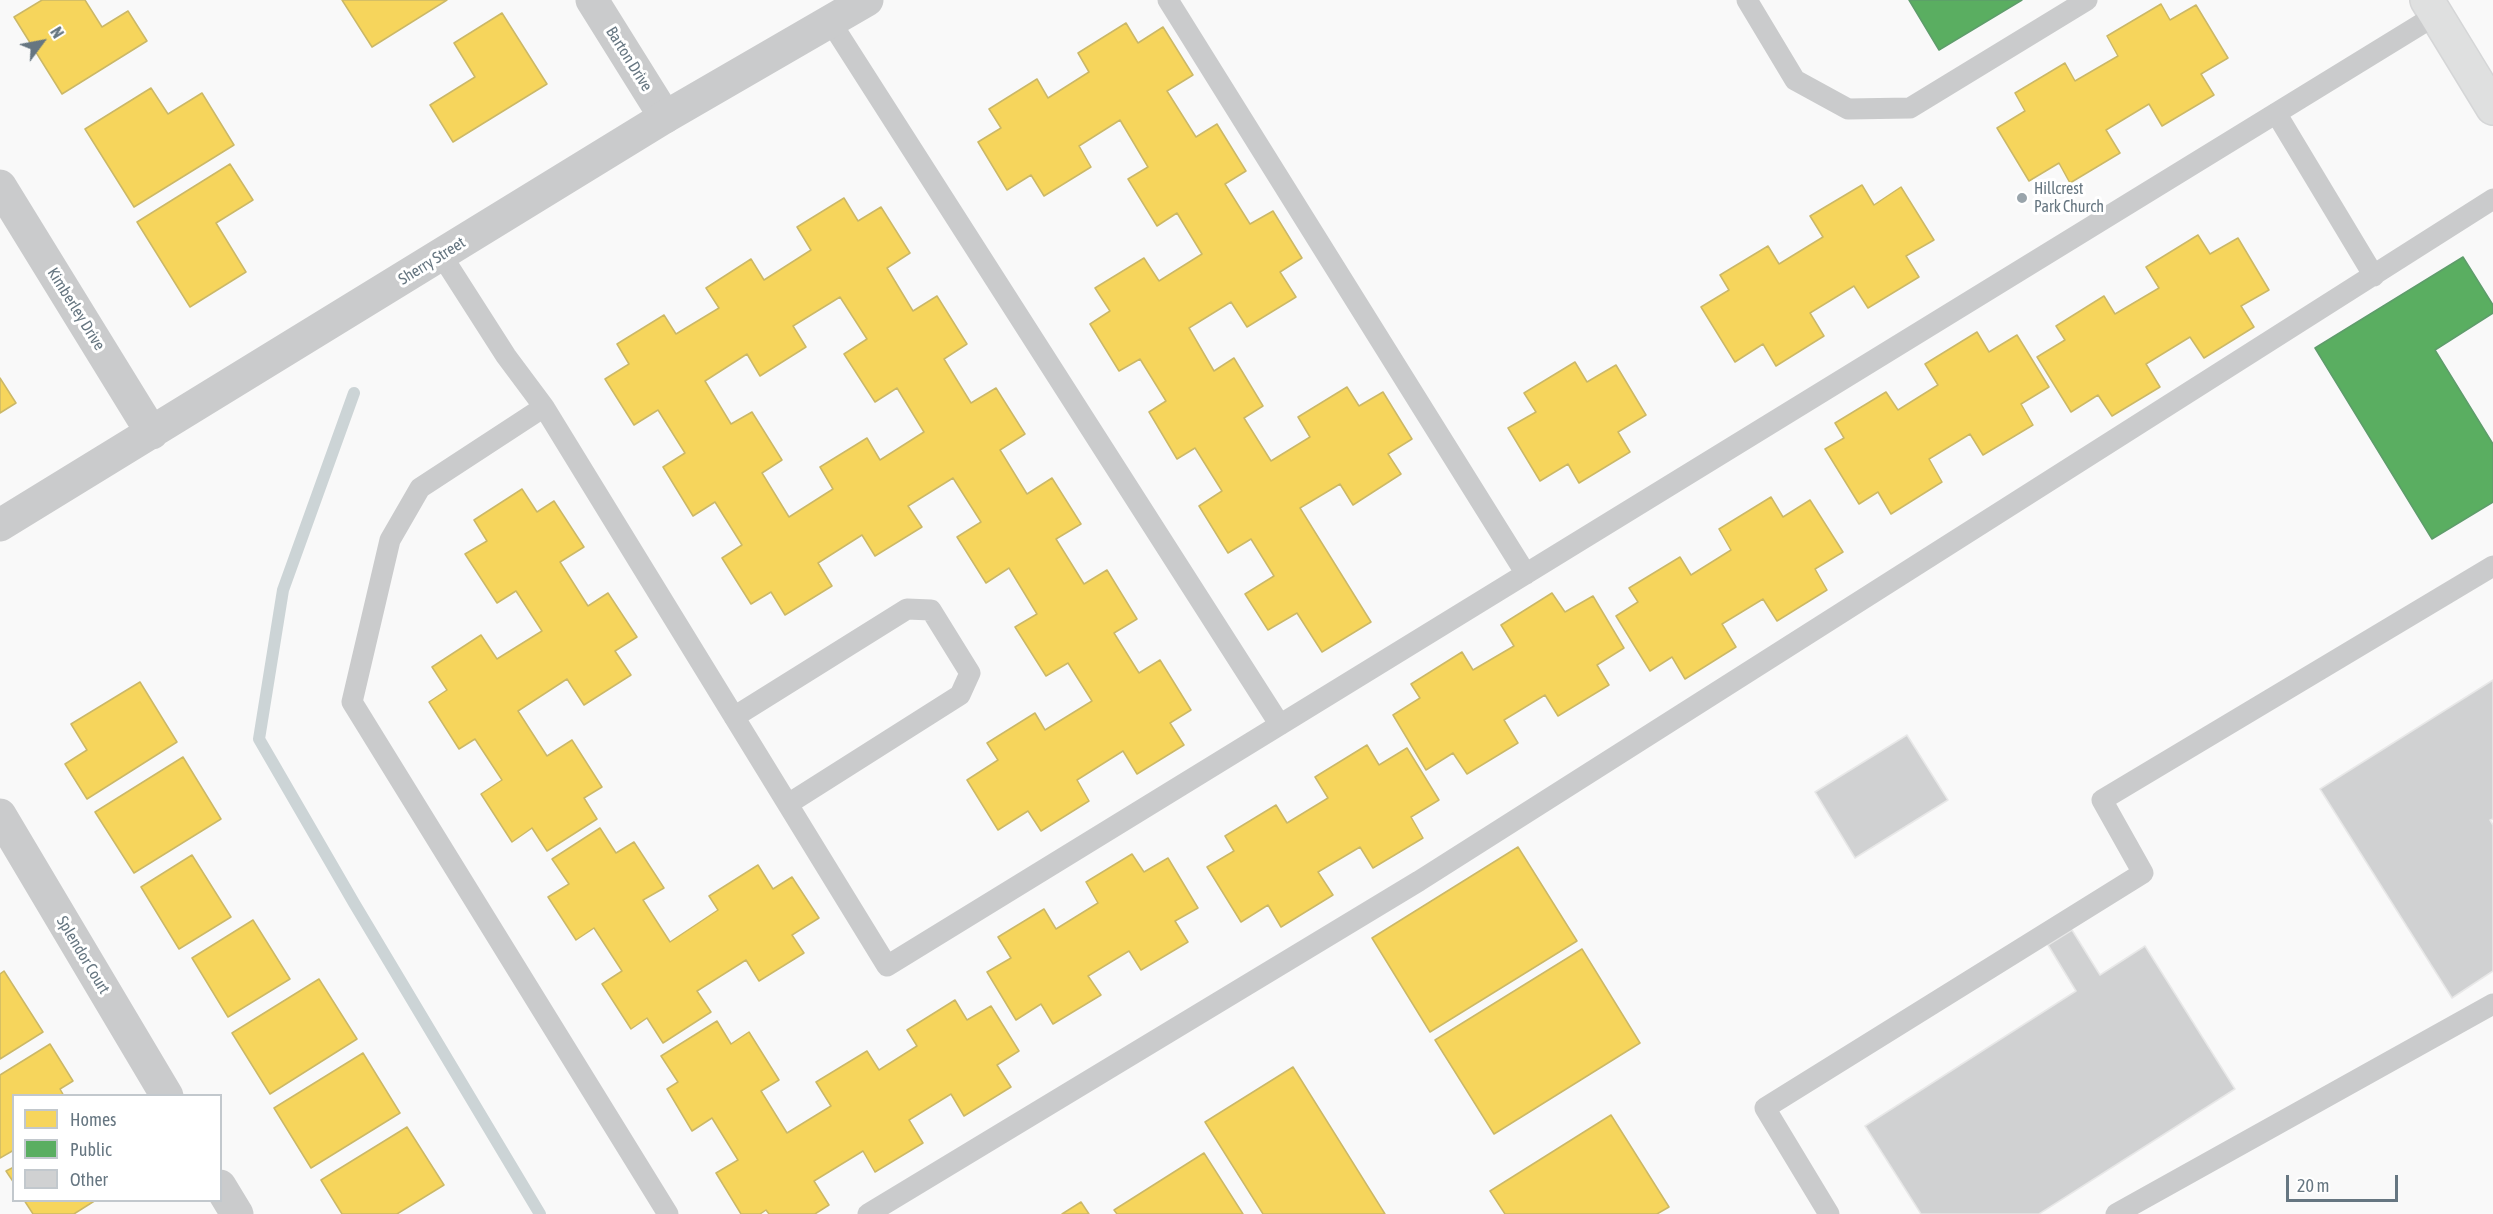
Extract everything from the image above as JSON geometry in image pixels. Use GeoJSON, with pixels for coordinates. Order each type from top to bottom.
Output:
{"type":"FeatureCollection","features":[{"type":"Feature","properties":{"kind":"main road"},"geometry":{"type":"LineString","coordinates":[[2431,7],[2493,108]]}},
{"type":"Feature","properties":{"kind":"street","name":"Barton Drive"},"geometry":{"type":"LineString","coordinates":[[592,0],[665,117]]}},
{"type":"Feature","properties":{"kind":"street","name":"Sherry Street"},"geometry":{"type":"LineString","coordinates":[[0,525],[442,256],[665,117],[867,0]]}},
{"type":"Feature","properties":{"kind":"street","name":"Kimberley Drive"},"geometry":{"type":"LineString","coordinates":[[0,186],[152,433]]}},
{"type":"Feature","properties":{"kind":"street","name":"Splendor Court"},"geometry":{"type":"LineString","coordinates":[[0,815],[166,1094]]}},
{"type":"Feature","properties":{"kind":"street"},"geometry":{"type":"LineString","coordinates":[[222,1189],[237,1214]]}},
{"type":"Feature","properties":{"kind":"lane"},"geometry":{"type":"LineString","coordinates":[[1168,0],[1526,574]]}},
{"type":"Feature","properties":{"kind":"lane"},"geometry":{"type":"LineString","coordinates":[[1747,0],[1795,80],[1848,109],[1910,108],[2087,0]]}},
{"type":"Feature","properties":{"kind":"lane"},"geometry":{"type":"LineString","coordinates":[[442,256],[506,356],[544,407],[887,966],[2276,113],[2431,7]]}},
{"type":"Feature","properties":{"kind":"lane"},"geometry":{"type":"LineString","coordinates":[[830,21],[1280,725]]}},
{"type":"Feature","properties":{"kind":"lane"},"geometry":{"type":"LineString","coordinates":[[2276,113],[2374,276]]}},
{"type":"Feature","properties":{"kind":"lane"},"geometry":{"type":"LineString","coordinates":[[868,1214],[1419,881],[2493,199]]}},
{"type":"Feature","properties":{"kind":"lane"},"geometry":{"type":"LineString","coordinates":[[544,407],[420,488],[390,540],[352,702],[668,1214]]}},
{"type":"Feature","properties":{"kind":"lane"},"geometry":{"type":"LineString","coordinates":[[1829,1214],[1765,1108],[2143,873],[2102,800],[2493,566]]}},
{"type":"Feature","properties":{"kind":"lane"},"geometry":{"type":"LineString","coordinates":[[734,717],[907,609],[931,610],[970,673],[960,695],[788,804]]}},
{"type":"Feature","properties":{"kind":"lane"},"geometry":{"type":"LineString","coordinates":[[2116,1214],[2493,1004]]}},
{"type":"Feature","properties":{"kind":"building: Homes"},"geometry":{"type":"Polygon","coordinates":[[[42,0],[85,0],[102,27],[128,11],[147,41],[62,94],[14,17],[42,0]]]}},
{"type":"Feature","properties":{"kind":"building: Homes"},"geometry":{"type":"Polygon","coordinates":[[[342,0],[447,0],[372,47],[342,0]]]}},
{"type":"Feature","properties":{"kind":"building: Homes"},"geometry":{"type":"Polygon","coordinates":[[[2161,4],[2170,20],[2196,5],[2228,58],[2201,74],[2214,95],[2162,126],[2149,104],[2106,130],[2120,153],[2070,183],[2059,163],[2029,181],[1997,128],[2025,111],[2015,93],[2065,63],[2075,81],[2118,56],[2107,36],[2161,4]]]}},
{"type":"Feature","properties":{"kind":"building: Homes"},"geometry":{"type":"Polygon","coordinates":[[[502,13],[547,84],[453,142],[430,105],[475,77],[454,43],[502,13]]]}},
{"type":"Feature","properties":{"kind":"building: Homes"},"geometry":{"type":"Polygon","coordinates":[[[1126,23],[1138,43],[1163,27],[1193,75],[1167,91],[1196,137],[1217,124],[1246,171],[1225,184],[1250,224],[1273,211],[1302,258],[1280,272],[1296,297],[1247,327],[1231,302],[1189,328],[1214,371],[1234,358],[1263,406],[1244,418],[1271,461],[1310,437],[1298,417],[1347,387],[1359,406],[1383,392],[1412,439],[1388,454],[1401,474],[1353,505],[1340,484],[1300,508],[1371,622],[1322,652],[1297,613],[1268,630],[1245,594],[1274,576],[1251,539],[1228,553],[1199,506],[1222,491],[1195,448],[1177,459],[1149,412],[1166,401],[1140,359],[1119,371],[1090,324],[1110,311],[1095,288],[1144,258],[1159,281],[1202,254],[1177,213],[1157,226],[1128,179],[1148,167],[1120,120],[1079,146],[1091,167],[1044,196],[1031,175],[1007,190],[978,142],[1001,128],[989,109],[1037,79],[1048,98],[1089,72],[1078,53],[1126,23]]]}},
{"type":"Feature","properties":{"kind":"building: Homes"},"geometry":{"type":"Polygon","coordinates":[[[151,88],[168,114],[202,93],[234,145],[134,207],[85,129],[151,88]]]}},
{"type":"Feature","properties":{"kind":"building: Homes"},"geometry":{"type":"Polygon","coordinates":[[[230,164],[253,200],[216,223],[246,272],[190,307],[137,222],[230,164]]]}},
{"type":"Feature","properties":{"kind":"building: Homes"},"geometry":{"type":"Polygon","coordinates":[[[1862,185],[1874,205],[1901,187],[1934,240],[1906,256],[1919,277],[1868,308],[1854,286],[1810,313],[1824,336],[1776,366],[1763,344],[1735,362],[1701,307],[1729,290],[1720,275],[1768,246],[1779,264],[1823,237],[1810,216],[1862,185]]]}},
{"type":"Feature","properties":{"kind":"building: Homes"},"geometry":{"type":"Polygon","coordinates":[[[844,198],[858,221],[881,207],[910,253],[887,268],[913,311],[937,296],[967,344],[944,359],[971,403],[996,388],[1025,434],[1000,450],[1027,494],[1052,478],[1081,524],[1056,539],[1084,584],[1107,570],[1137,619],[1114,633],[1139,673],[1160,660],[1191,710],[1170,723],[1184,745],[1137,774],[1123,751],[1077,780],[1089,801],[1041,831],[1028,811],[998,830],[967,780],[998,760],[987,743],[1035,713],[1045,730],[1092,701],[1068,663],[1046,676],[1015,627],[1037,614],[1009,568],[986,583],[957,537],[981,522],[953,478],[908,506],[922,527],[875,556],[862,535],[818,563],[832,586],[785,615],[771,592],[751,604],[722,558],[742,545],[715,502],[693,516],[663,467],[685,453],[658,410],[634,425],[605,379],[629,364],[617,344],[664,315],[676,334],[719,308],[706,288],[751,259],[764,280],[811,250],[797,227],[844,198]],[[840,297],[793,326],[806,347],[760,376],[747,354],[705,381],[731,424],[752,412],[782,460],[762,473],[789,517],[833,489],[820,467],[867,438],[880,460],[924,432],[897,388],[875,402],[844,354],[867,339],[840,297]]]}},
{"type":"Feature","properties":{"kind":"building: Homes"},"geometry":{"type":"Polygon","coordinates":[[[2198,235],[2210,254],[2238,238],[2269,290],[2241,306],[2254,327],[2204,358],[2190,337],[2146,364],[2160,387],[2112,416],[2098,395],[2071,412],[2037,357],[2065,340],[2056,326],[2104,296],[2115,314],[2159,288],[2146,267],[2198,235]]]}},
{"type":"Feature","properties":{"kind":"building: Homes"},"geometry":{"type":"Polygon","coordinates":[[[1977,332],[1989,352],[2017,335],[2049,387],[2021,404],[2033,425],[1983,455],[1970,434],[1929,459],[1942,482],[1891,514],[1878,492],[1859,504],[1825,449],[1844,438],[1835,423],[1886,392],[1898,410],[1938,385],[1925,364],[1977,332]]]}},
{"type":"Feature","properties":{"kind":"building: Homes"},"geometry":{"type":"Polygon","coordinates":[[[1575,362],[1587,382],[1616,365],[1646,415],[1618,432],[1630,452],[1579,483],[1568,464],[1540,481],[1508,428],[1536,412],[1524,393],[1575,362]]]}},
{"type":"Feature","properties":{"kind":"building: Homes"},"geometry":{"type":"Polygon","coordinates":[[[0,378],[16,403],[0,413],[0,378]]]}},
{"type":"Feature","properties":{"kind":"building: Homes"},"geometry":{"type":"Polygon","coordinates":[[[522,489],[537,512],[554,501],[584,547],[560,562],[588,606],[608,593],[637,637],[615,651],[631,675],[584,705],[567,679],[518,711],[547,756],[572,740],[602,787],[584,798],[597,819],[547,851],[532,828],[512,842],[481,794],[502,780],[475,739],[459,749],[429,702],[447,690],[432,667],[481,635],[497,659],[542,631],[516,591],[497,603],[465,554],[487,541],[474,520],[522,489]]]}},
{"type":"Feature","properties":{"kind":"building: Homes"},"geometry":{"type":"Polygon","coordinates":[[[1771,497],[1783,517],[1810,500],[1843,552],[1815,569],[1827,590],[1777,621],[1763,599],[1722,624],[1736,647],[1685,679],[1672,657],[1650,671],[1616,616],[1638,602],[1629,588],[1680,557],[1691,575],[1731,550],[1719,529],[1771,497]]]}},
{"type":"Feature","properties":{"kind":"building: Homes"},"geometry":{"type":"Polygon","coordinates":[[[1552,593],[1565,612],[1593,596],[1624,648],[1597,665],[1609,685],[1558,716],[1545,695],[1504,720],[1518,743],[1467,774],[1453,753],[1426,770],[1393,715],[1420,698],[1411,684],[1462,652],[1473,670],[1514,646],[1501,625],[1552,593]]]}},
{"type":"Feature","properties":{"kind":"building: Homes"},"geometry":{"type":"Polygon","coordinates":[[[140,682],[177,742],[87,799],[65,764],[87,750],[71,724],[140,682]]]}},
{"type":"Feature","properties":{"kind":"building: Homes"},"geometry":{"type":"Polygon","coordinates":[[[1367,745],[1379,765],[1407,748],[1439,800],[1411,817],[1423,838],[1373,868],[1360,847],[1318,872],[1333,895],[1281,927],[1268,905],[1241,922],[1207,867],[1234,851],[1225,836],[1276,805],[1287,823],[1328,798],[1315,777],[1367,745]]]}},
{"type":"Feature","properties":{"kind":"building: Homes"},"geometry":{"type":"Polygon","coordinates":[[[183,757],[221,819],[134,873],[95,812],[183,757]]]}},
{"type":"Feature","properties":{"kind":"building: Homes"},"geometry":{"type":"Polygon","coordinates":[[[600,828],[616,853],[634,842],[664,888],[643,900],[670,942],[718,910],[709,896],[758,865],[773,889],[792,877],[819,918],[792,935],[804,953],[759,981],[746,960],[697,991],[711,1012],[663,1043],[647,1018],[631,1029],[602,984],[622,971],[594,928],[576,940],[548,897],[569,884],[552,859],[600,828]]]}},
{"type":"Feature","properties":{"kind":"building: Homes"},"geometry":{"type":"Polygon","coordinates":[[[1518,847],[1577,941],[1430,1032],[1372,938],[1518,847]]]}},
{"type":"Feature","properties":{"kind":"building: Homes"},"geometry":{"type":"Polygon","coordinates":[[[1132,854],[1144,872],[1168,858],[1198,908],[1175,921],[1188,942],[1141,970],[1129,951],[1088,976],[1101,995],[1053,1024],[1041,1004],[1016,1020],[987,972],[1011,958],[998,937],[1044,909],[1056,929],[1098,903],[1086,882],[1132,854]]]}},
{"type":"Feature","properties":{"kind":"building: Homes"},"geometry":{"type":"Polygon","coordinates":[[[192,855],[231,917],[179,949],[141,887],[192,855]]]}},
{"type":"Feature","properties":{"kind":"building: Homes"},"geometry":{"type":"Polygon","coordinates":[[[253,920],[290,979],[228,1017],[192,958],[253,920]]]}},
{"type":"Feature","properties":{"kind":"building: Homes"},"geometry":{"type":"Polygon","coordinates":[[[1582,949],[1640,1043],[1494,1134],[1435,1040],[1582,949]]]}},
{"type":"Feature","properties":{"kind":"building: Homes"},"geometry":{"type":"Polygon","coordinates":[[[4,971],[43,1032],[0,1059],[0,974],[4,971]]]}},
{"type":"Feature","properties":{"kind":"building: Homes"},"geometry":{"type":"Polygon","coordinates":[[[319,979],[357,1039],[270,1094],[232,1033],[319,979]]]}},
{"type":"Feature","properties":{"kind":"building: Homes"},"geometry":{"type":"Polygon","coordinates":[[[955,1000],[967,1020],[991,1006],[1019,1051],[997,1065],[1011,1087],[964,1116],[951,1094],[909,1120],[923,1143],[875,1172],[863,1151],[814,1181],[829,1205],[815,1214],[769,1214],[766,1210],[760,1214],[741,1214],[716,1173],[738,1160],[712,1118],[692,1131],[667,1089],[678,1082],[661,1056],[717,1021],[731,1044],[749,1032],[779,1080],[761,1091],[787,1133],[831,1106],[816,1082],[867,1051],[879,1070],[917,1046],[907,1030],[955,1000]]]}},
{"type":"Feature","properties":{"kind":"building: Homes"},"geometry":{"type":"Polygon","coordinates":[[[50,1044],[73,1081],[60,1089],[63,1094],[12,1094],[12,1151],[0,1158],[0,1075],[50,1044]]]}},
{"type":"Feature","properties":{"kind":"building: Homes"},"geometry":{"type":"Polygon","coordinates":[[[363,1053],[400,1113],[311,1168],[274,1108],[363,1053]]]}},
{"type":"Feature","properties":{"kind":"building: Homes"},"geometry":{"type":"Polygon","coordinates":[[[1293,1067],[1385,1214],[1263,1214],[1205,1122],[1293,1067]]]}},
{"type":"Feature","properties":{"kind":"building: Homes"},"geometry":{"type":"Polygon","coordinates":[[[1611,1115],[1669,1207],[1657,1214],[1505,1214],[1490,1191],[1611,1115]]]}},
{"type":"Feature","properties":{"kind":"building: Homes"},"geometry":{"type":"Polygon","coordinates":[[[407,1127],[444,1185],[397,1214],[342,1214],[321,1180],[407,1127]]]}},
{"type":"Feature","properties":{"kind":"building: Homes"},"geometry":{"type":"Polygon","coordinates":[[[1204,1153],[1243,1214],[1117,1214],[1114,1210],[1204,1153]]]}},
{"type":"Feature","properties":{"kind":"building: Homes"},"geometry":{"type":"Polygon","coordinates":[[[12,1168],[12,1180],[6,1171],[12,1168]]]}},
{"type":"Feature","properties":{"kind":"building: Homes"},"geometry":{"type":"Polygon","coordinates":[[[25,1202],[93,1202],[74,1214],[33,1214],[25,1202]]]}},
{"type":"Feature","properties":{"kind":"building: Homes"},"geometry":{"type":"Polygon","coordinates":[[[1081,1202],[1089,1214],[1062,1214],[1081,1202]]]}},
{"type":"Feature","properties":{"kind":"building: Public"},"geometry":{"type":"Polygon","coordinates":[[[1909,0],[2022,0],[1939,50],[1909,0]]]}},
{"type":"Feature","properties":{"kind":"building: Public"},"geometry":{"type":"Polygon","coordinates":[[[2463,257],[2493,305],[2493,313],[2435,350],[2493,444],[2493,502],[2432,539],[2315,348],[2463,257]]]}},
{"type":"Feature","properties":{"kind":"building: Other"},"geometry":{"type":"Polygon","coordinates":[[[2493,680],[2493,819],[2490,820],[2493,825],[2493,971],[2452,998],[2320,789],[2493,680]]]}},
{"type":"Feature","properties":{"kind":"building: Other"},"geometry":{"type":"Polygon","coordinates":[[[1907,735],[1948,800],[1855,858],[1815,792],[1907,735]]]}},
{"type":"Feature","properties":{"kind":"building: Other"},"geometry":{"type":"Polygon","coordinates":[[[2072,930],[2100,975],[2145,946],[2235,1089],[2039,1214],[1921,1214],[1865,1126],[2076,991],[2048,945],[2072,930]]]}},
{"type":"Feature","properties":{"kind":"waterway"},"geometry":{"type":"LineString","coordinates":[[354,393],[283,590],[259,739],[540,1214]]}},
{"type":"Feature","properties":{"kind":"place","name":"Hillcrest Park Church"},"geometry":{"type":"Point","coordinates":[2022,198]}}]}
